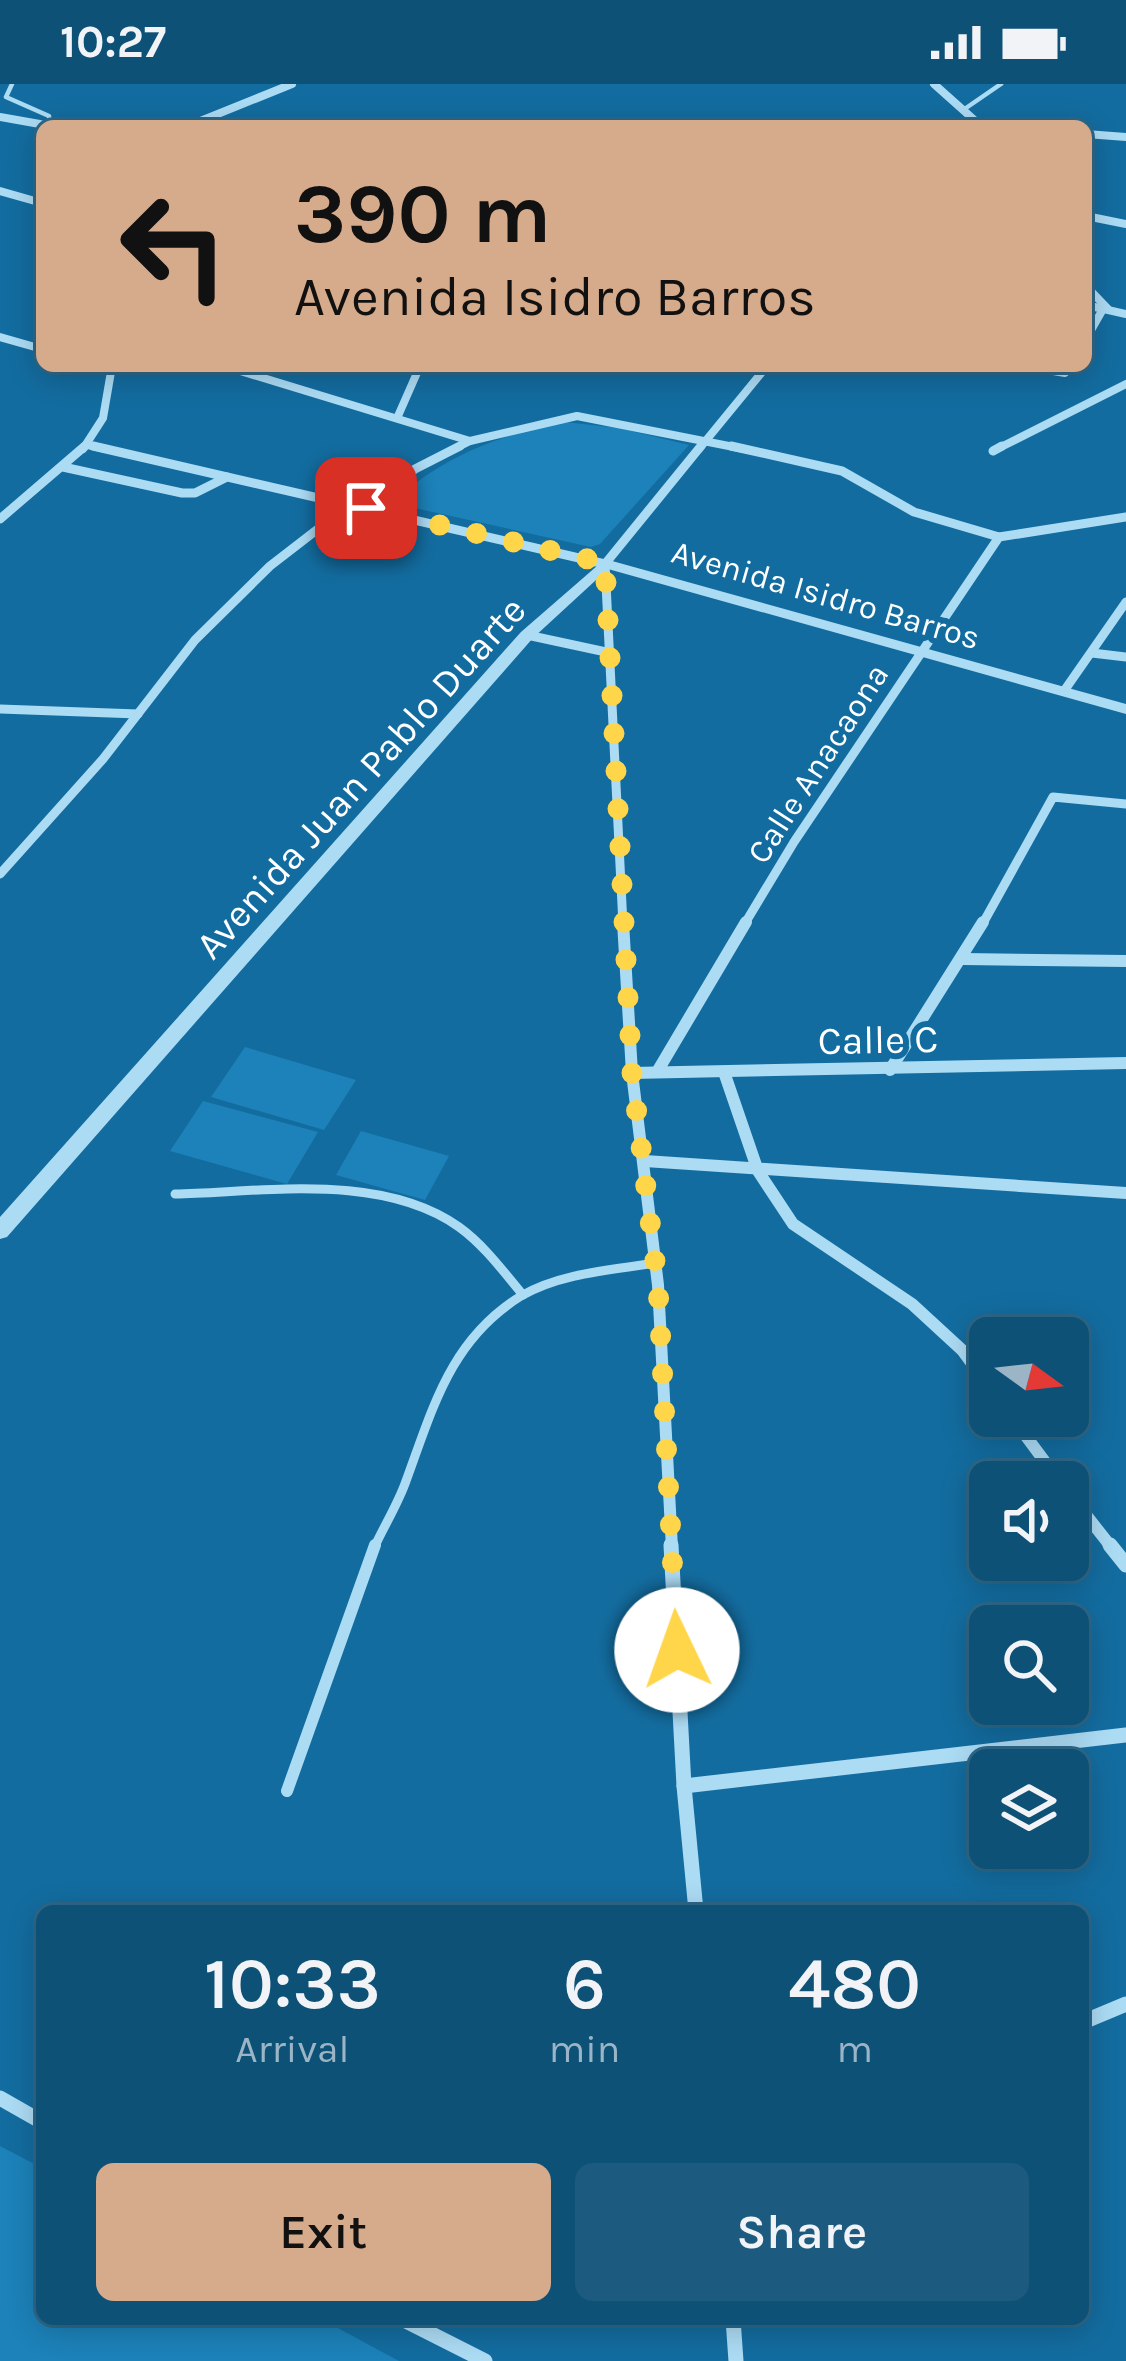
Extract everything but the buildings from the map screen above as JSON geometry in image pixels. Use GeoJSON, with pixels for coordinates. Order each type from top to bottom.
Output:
{"type":"FeatureCollection","features":[{"type":"Feature","properties":{"kind":"street"},"geometry":{"type":"LineString","coordinates":[[203,120],[292,84]]}},
{"type":"Feature","properties":{"kind":"street"},"geometry":{"type":"LineString","coordinates":[[934,84],[976,120]]}},
{"type":"Feature","properties":{"kind":"street"},"geometry":{"type":"LineString","coordinates":[[0,117],[36,123]]}},
{"type":"Feature","properties":{"kind":"street"},"geometry":{"type":"LineString","coordinates":[[1092,134],[1126,137]]}},
{"type":"Feature","properties":{"kind":"street"},"geometry":{"type":"LineString","coordinates":[[0,191],[36,201]]}},
{"type":"Feature","properties":{"kind":"street"},"geometry":{"type":"LineString","coordinates":[[1092,217],[1126,224]]}},
{"type":"Feature","properties":{"kind":"street"},"geometry":{"type":"LineString","coordinates":[[1092,293],[1105,308]]}},
{"type":"Feature","properties":{"kind":"street"},"geometry":{"type":"LineString","coordinates":[[1092,329],[1105,308],[1126,303]]}},
{"type":"Feature","properties":{"kind":"street"},"geometry":{"type":"LineString","coordinates":[[1092,306],[1126,314]]}},
{"type":"Feature","properties":{"kind":"street"},"geometry":{"type":"LineString","coordinates":[[0,338],[36,348]]}},
{"type":"Feature","properties":{"kind":"street"},"geometry":{"type":"LineString","coordinates":[[0,519],[88,445],[104,425],[111,372]]}},
{"type":"Feature","properties":{"kind":"street"},"geometry":{"type":"LineString","coordinates":[[245,372],[470,441]]}},
{"type":"Feature","properties":{"kind":"street"},"geometry":{"type":"LineString","coordinates":[[398,416],[417,372]]}},
{"type":"Feature","properties":{"kind":"street","name":"Avenida Juan Pablo Duarte"},"geometry":{"type":"LineString","coordinates":[[0,1231],[526,635],[605,563],[762,372]]}},
{"type":"Feature","properties":{"kind":"street"},"geometry":{"type":"LineString","coordinates":[[993,451],[1126,385]]}},
{"type":"Feature","properties":{"kind":"street"},"geometry":{"type":"LineString","coordinates":[[366,508],[415,469],[470,441],[577,416],[842,471],[914,512],[999,537],[1126,517]]}},
{"type":"Feature","properties":{"kind":"street","name":"Avenida Isidro Barros"},"geometry":{"type":"LineString","coordinates":[[88,445],[605,563],[1126,709]]}},
{"type":"Feature","properties":{"kind":"street"},"geometry":{"type":"LineString","coordinates":[[63,466],[182,493],[195,493],[227,477]]}},
{"type":"Feature","properties":{"kind":"street"},"geometry":{"type":"LineString","coordinates":[[0,874],[103,759],[195,640],[259,577],[349,505]]}},
{"type":"Feature","properties":{"kind":"street","name":"Calle Anacaona"},"geometry":{"type":"LineString","coordinates":[[657,1072],[794,842],[999,537]]}},
{"type":"Feature","properties":{"kind":"street"},"geometry":{"type":"LineString","coordinates":[[605,563],[606,652],[632,1073],[656,1263],[684,1786],[695,1905]]}},
{"type":"Feature","properties":{"kind":"street"},"geometry":{"type":"LineString","coordinates":[[1064,692],[1126,602]]}},
{"type":"Feature","properties":{"kind":"street"},"geometry":{"type":"LineString","coordinates":[[526,635],[606,652]]}},
{"type":"Feature","properties":{"kind":"street"},"geometry":{"type":"LineString","coordinates":[[1092,653],[1126,657]]}},
{"type":"Feature","properties":{"kind":"street"},"geometry":{"type":"LineString","coordinates":[[0,709],[138,713]]}},
{"type":"Feature","properties":{"kind":"street"},"geometry":{"type":"LineString","coordinates":[[890,1070],[963,959],[1053,797],[1126,804]]}},
{"type":"Feature","properties":{"kind":"street"},"geometry":{"type":"LineString","coordinates":[[963,959],[1126,961]]}},
{"type":"Feature","properties":{"kind":"street","name":"Calle C"},"geometry":{"type":"LineString","coordinates":[[632,1073],[1126,1063]]}},
{"type":"Feature","properties":{"kind":"street"},"geometry":{"type":"LineString","coordinates":[[724,1072],[758,1172],[793,1224],[912,1304],[950,1337],[969,1361]]}},
{"type":"Feature","properties":{"kind":"street"},"geometry":{"type":"LineString","coordinates":[[645,1161],[1126,1193]]}},
{"type":"Feature","properties":{"kind":"street"},"geometry":{"type":"LineString","coordinates":[[1089,1518],[1126,1564]]}},
{"type":"Feature","properties":{"kind":"street"},"geometry":{"type":"LineString","coordinates":[[684,1786],[1126,1735]]}},
{"type":"Feature","properties":{"kind":"street"},"geometry":{"type":"LineString","coordinates":[[1089,2019],[1126,2004]]}},
{"type":"Feature","properties":{"kind":"street"},"geometry":{"type":"LineString","coordinates":[[0,2098],[36,2119]]}},
{"type":"Feature","properties":{"kind":"street"},"geometry":{"type":"LineString","coordinates":[[414,2325],[485,2361]]}},
{"type":"Feature","properties":{"kind":"street"},"geometry":{"type":"LineString","coordinates":[[733,2325],[736,2361]]}},
{"type":"Feature","properties":{"kind":"lane"},"geometry":{"type":"LineString","coordinates":[[12,84],[6,97],[50,120]]}},
{"type":"Feature","properties":{"kind":"lane"},"geometry":{"type":"LineString","coordinates":[[966,108],[1000,84]]}},
{"type":"Feature","properties":{"kind":"lane"},"geometry":{"type":"LineString","coordinates":[[175,1194],[349,1195],[401,1202],[442,1217],[472,1236],[523,1294]]}},
{"type":"Feature","properties":{"kind":"lane"},"geometry":{"type":"LineString","coordinates":[[287,1791],[368,1559],[406,1482],[420,1431],[452,1366],[482,1328],[523,1294],[576,1276],[656,1263]]}},
{"type":"Feature","properties":{"kind":"shaded area"},"geometry":{"type":"Polygon","coordinates":[[[565,422],[619,428],[689,445],[600,544],[591,547],[392,503],[430,473],[472,450],[565,422]]]}},
{"type":"Feature","properties":{"kind":"shaded area"},"geometry":{"type":"Polygon","coordinates":[[[245,1047],[356,1080],[324,1130],[211,1097],[245,1047]]]}},
{"type":"Feature","properties":{"kind":"shaded area"},"geometry":{"type":"Polygon","coordinates":[[[203,1101],[318,1132],[287,1184],[170,1151],[203,1101]]]}},
{"type":"Feature","properties":{"kind":"shaded area"},"geometry":{"type":"Polygon","coordinates":[[[361,1131],[449,1156],[425,1200],[336,1175],[361,1131]]]}},
{"type":"Feature","properties":{"kind":"shaded area"},"geometry":{"type":"Polygon","coordinates":[[[0,2146],[36,2165],[36,2325],[332,2325],[399,2361],[0,2361],[0,2146]]]}},
{"type":"Feature","properties":{"kind":"route"},"geometry":{"type":"LineString","coordinates":[[366,508],[605,563],[606,652],[632,1073],[658,1286],[677,1650]]}}]}
